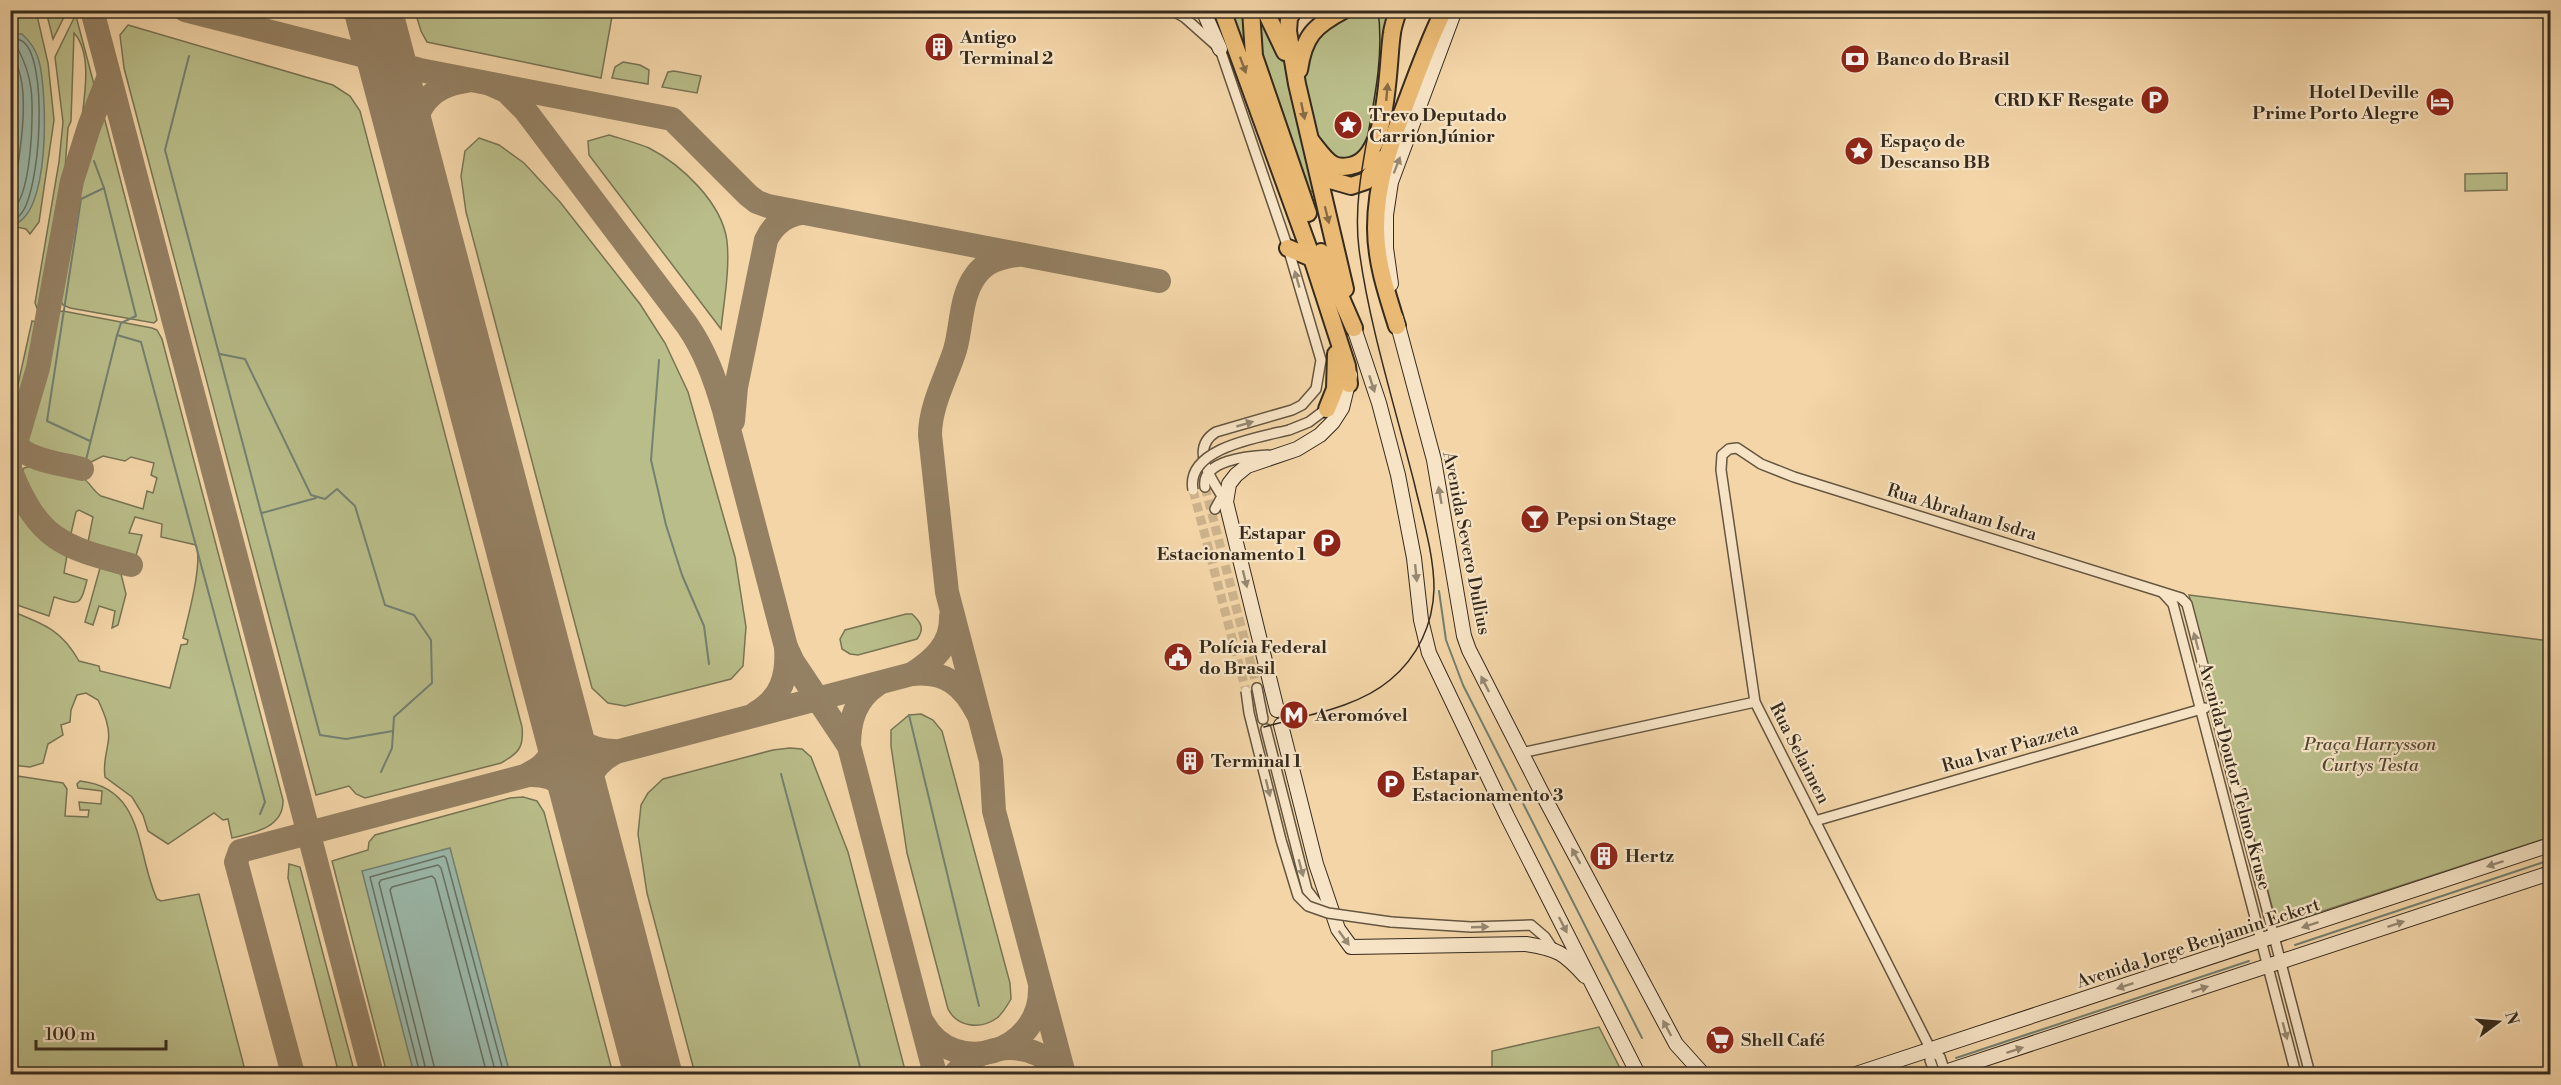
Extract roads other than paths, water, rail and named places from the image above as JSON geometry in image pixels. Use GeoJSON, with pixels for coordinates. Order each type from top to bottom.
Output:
{"type":"FeatureCollection","features":[{"type":"Feature","properties":{"kind":"highway"},"geometry":{"type":"LineString","coordinates":[[1222,10],[1312,258],[1347,366],[1349,384]]}},
{"type":"Feature","properties":{"kind":"highway"},"geometry":{"type":"LineString","coordinates":[[1251,10],[1254,56],[1327,268],[1354,328]]}},
{"type":"Feature","properties":{"kind":"highway"},"geometry":{"type":"LineString","coordinates":[[1265,10],[1280,39],[1297,84]]}},
{"type":"Feature","properties":{"kind":"highway"},"geometry":{"type":"LineString","coordinates":[[1294,10],[1289,18],[1288,31],[1297,84],[1354,328]]}},
{"type":"Feature","properties":{"kind":"highway"},"geometry":{"type":"LineString","coordinates":[[1297,84],[1302,48],[1309,35],[1323,21],[1344,10]]}},
{"type":"Feature","properties":{"kind":"highway"},"geometry":{"type":"LineString","coordinates":[[1308,138],[1330,163],[1338,167],[1356,165],[1364,159],[1376,138],[1386,108],[1392,31],[1398,10]]}},
{"type":"Feature","properties":{"kind":"highway"},"geometry":{"type":"LineString","coordinates":[[1432,35],[1436,10]]}},
{"type":"Feature","properties":{"kind":"highway"},"geometry":{"type":"LineString","coordinates":[[1397,326],[1379,261],[1376,229],[1377,198],[1386,155],[1432,35],[1444,10]]}},
{"type":"Feature","properties":{"kind":"highway"},"geometry":{"type":"LineString","coordinates":[[1308,138],[1324,175],[1337,183],[1351,186],[1366,181],[1386,155]]}},
{"type":"Feature","properties":{"kind":"highway"},"geometry":{"type":"LineString","coordinates":[[1288,248],[1312,258]]}},
{"type":"Feature","properties":{"kind":"highway"},"geometry":{"type":"LineString","coordinates":[[1327,409],[1336,376],[1333,323]]}},
{"type":"Feature","properties":{"kind":"street"},"geometry":{"type":"LineString","coordinates":[[1074,10],[1120,10]]}},
{"type":"Feature","properties":{"kind":"street"},"geometry":{"type":"LineString","coordinates":[[1172,10],[1184,16],[1220,49]]}},
{"type":"Feature","properties":{"kind":"street"},"geometry":{"type":"LineString","coordinates":[[1203,10],[1220,49],[1288,248],[1321,360],[1316,389],[1302,405],[1216,432],[1209,436],[1204,444],[1202,455],[1223,498],[1277,710]]}},
{"type":"Feature","properties":{"kind":"street","name":"Avenida Severo Dullius"},"geometry":{"type":"LineString","coordinates":[[1455,10],[1391,182],[1386,215],[1386,248],[1397,326],[1434,460],[1464,636],[1480,673],[1521,753],[1676,1044],[1702,1074]]}},
{"type":"Feature","properties":{"kind":"street"},"geometry":{"type":"LineString","coordinates":[[1223,498],[1236,475],[1247,466],[1297,449],[1320,435],[1342,408],[1349,384],[1354,328]]}},
{"type":"Feature","properties":{"kind":"street"},"geometry":{"type":"LineString","coordinates":[[1354,328],[1379,403],[1398,475],[1414,558],[1421,620],[1429,653],[1507,816],[1638,1074]]}},
{"type":"Feature","properties":{"kind":"street"},"geometry":{"type":"LineString","coordinates":[[1193,490],[1192,479],[1196,467],[1205,459],[1227,447],[1289,430],[1309,422],[1327,409],[1349,384]]}},
{"type":"Feature","properties":{"kind":"street","name":"Rua Abraham Isdra"},"geometry":{"type":"LineString","coordinates":[[1729,449],[1737,448],[1761,464],[1794,477],[2181,598],[2187,604]]}},
{"type":"Feature","properties":{"kind":"street","name":"Rua Selaimen"},"geometry":{"type":"LineString","coordinates":[[1729,449],[1722,455],[1722,470],[1755,702],[1931,1050],[1940,1057],[1940,1074]]}},
{"type":"Feature","properties":{"kind":"street"},"geometry":{"type":"LineString","coordinates":[[1205,487],[1204,481],[1209,472],[1223,463],[1241,457],[1279,454]]}},
{"type":"Feature","properties":{"kind":"street","name":"Avenida Doutor Telmo Kruse"},"geometry":{"type":"LineString","coordinates":[[2163,593],[2172,604],[2274,964],[2310,1074]]}},
{"type":"Feature","properties":{"kind":"street","name":"Avenida Doutor Telmo Kruse"},"geometry":{"type":"LineString","coordinates":[[2187,604],[2213,705],[2267,939]]}},
{"type":"Feature","properties":{"kind":"street"},"geometry":{"type":"LineString","coordinates":[[1257,688],[1307,891],[1320,907]]}},
{"type":"Feature","properties":{"kind":"street"},"geometry":{"type":"LineString","coordinates":[[1246,691],[1249,713],[1281,840],[1298,896],[1308,906],[1328,914],[1391,922],[1471,927],[1531,925],[1545,937],[1553,949],[1585,975],[1602,1000]]}},
{"type":"Feature","properties":{"kind":"street"},"geometry":{"type":"LineString","coordinates":[[1521,753],[1755,702]]}},
{"type":"Feature","properties":{"kind":"street","name":"Rua Ivar Piazzeta"},"geometry":{"type":"LineString","coordinates":[[1815,821],[2213,705]]}},
{"type":"Feature","properties":{"kind":"street"},"geometry":{"type":"LineString","coordinates":[[1281,725],[1316,864],[1338,929],[1351,947],[1526,944],[1553,949]]}},
{"type":"Feature","properties":{"kind":"street","name":"Avenida Jorge Benjamin Eckert"},"geometry":{"type":"LineString","coordinates":[[1856,1074],[2550,845]]}},
{"type":"Feature","properties":{"kind":"street"},"geometry":{"type":"LineString","coordinates":[[1940,1074],[2550,873]]}},
{"type":"Feature","properties":{"kind":"street","name":"Avenida Doutor Telmo Kruse"},"geometry":{"type":"LineString","coordinates":[[2274,964],[2296,1074]]}},
{"type":"Feature","properties":{"kind":"water"},"geometry":{"type":"Polygon","coordinates":[[[11,34],[22,34],[38,57],[42,76],[44,125],[40,179],[33,202],[24,218],[10,225],[11,34]]]}},
{"type":"Feature","properties":{"kind":"water"},"geometry":{"type":"Polygon","coordinates":[[[450,848],[510,1074],[414,1074],[362,871],[450,848]]]}},
{"type":"Feature","properties":{"kind":"waterway"},"geometry":{"type":"LineString","coordinates":[[189,56],[165,150],[320,735],[346,739],[393,731]]}},
{"type":"Feature","properties":{"kind":"waterway"},"geometry":{"type":"LineString","coordinates":[[94,161],[104,188],[136,316],[121,323],[117,335],[141,342],[265,802],[260,814]]}},
{"type":"Feature","properties":{"kind":"waterway"},"geometry":{"type":"LineString","coordinates":[[90,441],[47,421],[81,199],[104,188]]}},
{"type":"Feature","properties":{"kind":"waterway"},"geometry":{"type":"LineString","coordinates":[[86,460],[117,335]]}},
{"type":"Feature","properties":{"kind":"waterway"},"geometry":{"type":"LineString","coordinates":[[220,354],[245,359],[311,495],[325,499],[337,489],[355,506],[385,605],[414,615],[431,640],[432,683],[394,717],[392,748],[381,772]]}},
{"type":"Feature","properties":{"kind":"waterway"},"geometry":{"type":"LineString","coordinates":[[659,360],[651,460],[666,525],[682,575],[704,626],[709,664]]}},
{"type":"Feature","properties":{"kind":"waterway"},"geometry":{"type":"LineString","coordinates":[[262,513],[316,498]]}},
{"type":"Feature","properties":{"kind":"waterway"},"geometry":{"type":"LineString","coordinates":[[1439,591],[1446,640],[1463,685],[1642,1038]]}},
{"type":"Feature","properties":{"kind":"waterway"},"geometry":{"type":"LineString","coordinates":[[909,715],[979,1006]]}},
{"type":"Feature","properties":{"kind":"waterway"},"geometry":{"type":"LineString","coordinates":[[781,774],[862,1074]]}},
{"type":"Feature","properties":{"kind":"waterway"},"geometry":{"type":"LineString","coordinates":[[2295,945],[2550,860]]}},
{"type":"Feature","properties":{"kind":"waterway"},"geometry":{"type":"LineString","coordinates":[[1956,1058],[2249,961]]}},
{"type":"Feature","properties":{"kind":"tunnel"},"geometry":{"type":"LineString","coordinates":[[1205,487],[1257,688]]}},
{"type":"Feature","properties":{"kind":"tunnel"},"geometry":{"type":"LineString","coordinates":[[1193,490],[1246,691]]}},
{"type":"Feature","properties":{"kind":"tram line"},"geometry":{"type":"LineString","coordinates":[[1264,727],[1347,704],[1377,690],[1409,661],[1422,639],[1431,615],[1434,589],[1427,535],[1376,336],[1359,249],[1357,219],[1359,189],[1378,70],[1380,40],[1378,10]]}},
{"type":"Feature","properties":{"kind":"place","name":"Antigo Terminal 2"},"geometry":{"type":"Point","coordinates":[939,47]}},
{"type":"Feature","properties":{"kind":"place","name":"Banco do Brasil"},"geometry":{"type":"Point","coordinates":[1855,59]}},
{"type":"Feature","properties":{"kind":"place","name":"CRD KF Resgate"},"geometry":{"type":"Point","coordinates":[2155,100]}},
{"type":"Feature","properties":{"kind":"place","name":"Hotel Deville Prime Porto Alegre"},"geometry":{"type":"Point","coordinates":[2440,102]}},
{"type":"Feature","properties":{"kind":"place","name":"Trevo Deputado Carrion Júnior"},"geometry":{"type":"Point","coordinates":[1348,125]}},
{"type":"Feature","properties":{"kind":"place","name":"Espaço de Descanso BB"},"geometry":{"type":"Point","coordinates":[1859,151]}},
{"type":"Feature","properties":{"kind":"place","name":"Pepsi on Stage"},"geometry":{"type":"Point","coordinates":[1535,519]}},
{"type":"Feature","properties":{"kind":"place","name":"Estapar Estacionamento 1"},"geometry":{"type":"Point","coordinates":[1327,543]}},
{"type":"Feature","properties":{"kind":"place","name":"Polícia Federal do Brasil"},"geometry":{"type":"Point","coordinates":[1178,657]}},
{"type":"Feature","properties":{"kind":"place","name":"Aeromóvel"},"geometry":{"type":"Point","coordinates":[1294,715]}},
{"type":"Feature","properties":{"kind":"place","name":"Terminal 1"},"geometry":{"type":"Point","coordinates":[1190,761]}},
{"type":"Feature","properties":{"kind":"place","name":"Estapar Estacionamento 3"},"geometry":{"type":"Point","coordinates":[1391,784]}},
{"type":"Feature","properties":{"kind":"place","name":"Hertz"},"geometry":{"type":"Point","coordinates":[1604,856]}},
{"type":"Feature","properties":{"kind":"place","name":"Shell Café"},"geometry":{"type":"Point","coordinates":[1720,1040]}},
{"type":"Feature","properties":{"kind":"park label","name":"Praça Harrysson Curtys Testa"},"geometry":{"type":"Point","coordinates":[2370,754]}}]}
